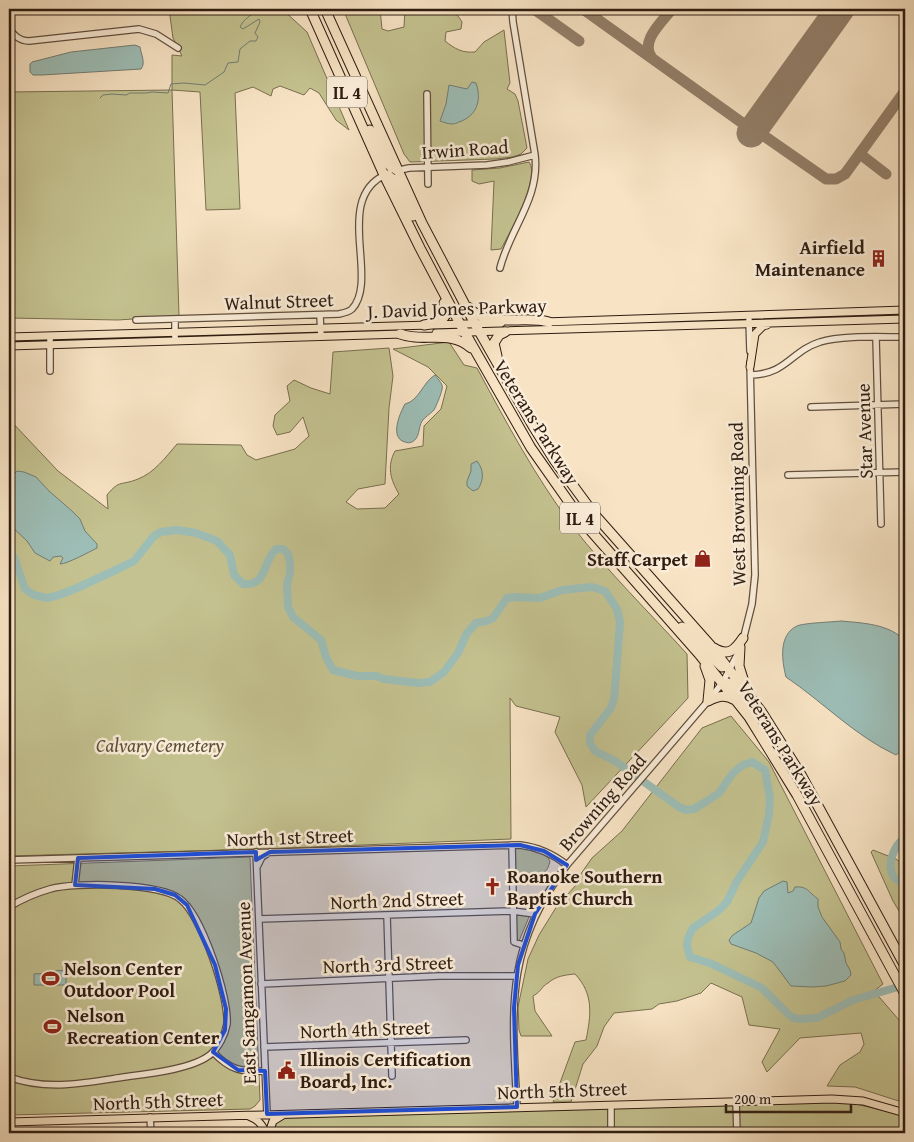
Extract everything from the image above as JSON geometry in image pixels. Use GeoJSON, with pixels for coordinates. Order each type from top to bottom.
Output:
{"type":"FeatureCollection","features":[{"type":"Feature","properties":{"kind":"highway","name":"Veterans Parkway"},"geometry":{"type":"LineString","coordinates":[[310,9],[384,175],[420,248],[460,324],[515,421],[548,474],[583,522],[723,682],[760,733],[788,779],[905,994]]}},
{"type":"Feature","properties":{"kind":"highway","name":"Veterans Parkway"},"geometry":{"type":"LineString","coordinates":[[325,9],[397,170],[442,263],[522,407],[551,455],[594,514],[730,669],[768,722],[800,773],[905,966]]}},
{"type":"Feature","properties":{"kind":"highway"},"geometry":{"type":"LineString","coordinates":[[338,72],[344,76],[386,161],[397,170]]}},
{"type":"Feature","properties":{"kind":"highway"},"geometry":{"type":"LineString","coordinates":[[384,175],[393,179],[435,256],[442,263]]}},
{"type":"Feature","properties":{"kind":"highway"},"geometry":{"type":"LineString","coordinates":[[420,248],[422,260],[447,309],[446,315],[441,321],[424,325]]}},
{"type":"Feature","properties":{"kind":"highway"},"geometry":{"type":"LineString","coordinates":[[463,301],[473,312],[488,319],[537,319],[549,322]]}},
{"type":"Feature","properties":{"kind":"highway"},"geometry":{"type":"LineString","coordinates":[[505,332],[496,339],[494,346],[498,357],[521,398],[522,407]]}},
{"type":"Feature","properties":{"kind":"highway"},"geometry":{"type":"LineString","coordinates":[[400,334],[410,338],[451,337],[463,342],[477,354]]}},
{"type":"Feature","properties":{"kind":"highway"},"geometry":{"type":"LineString","coordinates":[[652,602],[673,618],[717,663],[730,669]]}},
{"type":"Feature","properties":{"kind":"highway"},"geometry":{"type":"LineString","coordinates":[[680,633],[683,640],[708,670],[710,684],[708,702]]}},
{"type":"Feature","properties":{"kind":"highway"},"geometry":{"type":"LineString","coordinates":[[711,646],[720,652],[729,653],[742,642]]}},
{"type":"Feature","properties":{"kind":"highway"},"geometry":{"type":"LineString","coordinates":[[742,642],[739,666],[742,677],[767,713],[768,722]]}},
{"type":"Feature","properties":{"kind":"highway"},"geometry":{"type":"LineString","coordinates":[[723,682],[733,686],[741,695],[800,773]]}},
{"type":"Feature","properties":{"kind":"highway"},"geometry":{"type":"LineString","coordinates":[[708,702],[718,696],[724,696],[738,702]]}},
{"type":"Feature","properties":{"kind":"main road","name":"J. David Jones Parkway"},"geometry":{"type":"LineString","coordinates":[[9,337],[905,310]]}},
{"type":"Feature","properties":{"kind":"main road","name":"J. David Jones Parkway"},"geometry":{"type":"LineString","coordinates":[[9,346],[905,319]]}},
{"type":"Feature","properties":{"kind":"main road"},"geometry":{"type":"LineString","coordinates":[[750,371],[754,334],[762,326],[770,324]]}},
{"type":"Feature","properties":{"kind":"main road","name":"North 5th Street"},"geometry":{"type":"LineString","coordinates":[[9,1122],[849,1099],[877,1104],[905,1113]]}},
{"type":"Feature","properties":{"kind":"main road","name":"East Sangamon Avenue"},"geometry":{"type":"LineString","coordinates":[[267,1114],[268,1133]]}},
{"type":"Feature","properties":{"kind":"main road"},"geometry":{"type":"LineString","coordinates":[[247,1115],[258,1121],[268,1133],[274,1120],[286,1114]]}},
{"type":"Feature","properties":{"kind":"street"},"geometry":{"type":"LineString","coordinates":[[500,268],[504,254],[532,194],[536,178],[535,155],[512,9]]}},
{"type":"Feature","properties":{"kind":"street"},"geometry":{"type":"LineString","coordinates":[[9,26],[11,32],[24,41],[111,31],[147,30],[178,48]]}},
{"type":"Feature","properties":{"kind":"street"},"geometry":{"type":"LineString","coordinates":[[427,94],[428,184]]}},
{"type":"Feature","properties":{"kind":"street","name":"Irwin Road"},"geometry":{"type":"LineString","coordinates":[[397,170],[496,164],[535,155]]}},
{"type":"Feature","properties":{"kind":"street","name":"Walnut Street"},"geometry":{"type":"LineString","coordinates":[[136,320],[320,315],[346,313],[352,310],[356,303],[361,279],[360,210],[367,191],[374,182],[384,175],[397,170]]}},
{"type":"Feature","properties":{"kind":"street"},"geometry":{"type":"LineString","coordinates":[[320,315],[321,337]]}},
{"type":"Feature","properties":{"kind":"street","name":"West Browning Road"},"geometry":{"type":"LineString","coordinates":[[682,732],[723,682],[742,642],[752,604],[755,575],[749,316]]}},
{"type":"Feature","properties":{"kind":"street"},"geometry":{"type":"LineString","coordinates":[[174,319],[175,341]]}},
{"type":"Feature","properties":{"kind":"street"},"geometry":{"type":"LineString","coordinates":[[50,336],[50,371]]}},
{"type":"Feature","properties":{"kind":"street"},"geometry":{"type":"LineString","coordinates":[[750,371],[760,374],[779,369],[806,348],[820,341],[830,339],[905,337]]}},
{"type":"Feature","properties":{"kind":"street","name":"Star Avenue"},"geometry":{"type":"LineString","coordinates":[[876,338],[881,524]]}},
{"type":"Feature","properties":{"kind":"street"},"geometry":{"type":"LineString","coordinates":[[811,407],[905,404]]}},
{"type":"Feature","properties":{"kind":"street"},"geometry":{"type":"LineString","coordinates":[[788,475],[905,472]]}},
{"type":"Feature","properties":{"kind":"street","name":"Browning Road"},"geometry":{"type":"LineString","coordinates":[[517,1107],[514,1008],[516,976],[523,945],[535,914],[550,888],[567,865],[682,732]]}},
{"type":"Feature","properties":{"kind":"street"},"geometry":{"type":"LineString","coordinates":[[512,845],[514,942],[523,945]]}},
{"type":"Feature","properties":{"kind":"street","name":"North 1st Street"},"geometry":{"type":"LineString","coordinates":[[9,860],[512,845],[537,848],[553,855],[567,865]]}},
{"type":"Feature","properties":{"kind":"street","name":"East Sangamon Avenue"},"geometry":{"type":"LineString","coordinates":[[256,852],[267,1114]]}},
{"type":"Feature","properties":{"kind":"street"},"geometry":{"type":"LineString","coordinates":[[257,867],[262,858],[270,852]]}},
{"type":"Feature","properties":{"kind":"street"},"geometry":{"type":"LineString","coordinates":[[75,885],[78,858]]}},
{"type":"Feature","properties":{"kind":"street"},"geometry":{"type":"LineString","coordinates":[[9,907],[39,892],[75,885],[139,887],[155,889],[175,895],[187,905],[200,929],[215,965],[226,1010],[226,1030],[221,1042],[213,1052],[204,1059],[194,1063],[155,1073],[71,1085],[36,1085],[9,1077]]}},
{"type":"Feature","properties":{"kind":"street","name":"North 2nd Street"},"geometry":{"type":"LineString","coordinates":[[259,919],[513,911],[535,914]]}},
{"type":"Feature","properties":{"kind":"street"},"geometry":{"type":"LineString","coordinates":[[388,915],[392,1076]]}},
{"type":"Feature","properties":{"kind":"street","name":"North 3rd Street"},"geometry":{"type":"LineString","coordinates":[[261,984],[448,976],[516,976]]}},
{"type":"Feature","properties":{"kind":"street","name":"North 4th Street"},"geometry":{"type":"LineString","coordinates":[[264,1047],[466,1040]]}},
{"type":"Feature","properties":{"kind":"street"},"geometry":{"type":"LineString","coordinates":[[213,1052],[224,1063],[238,1070],[265,1071]]}},
{"type":"Feature","properties":{"kind":"street"},"geometry":{"type":"LineString","coordinates":[[736,1101],[738,1133]]}},
{"type":"Feature","properties":{"kind":"street"},"geometry":{"type":"LineString","coordinates":[[611,1105],[611,1133]]}},
{"type":"Feature","properties":{"kind":"street"},"geometry":{"type":"LineString","coordinates":[[150,1117],[151,1133]]}},
{"type":"Feature","properties":{"kind":"highlighted area"},"geometry":{"type":"Polygon","coordinates":[[[520,845],[544,851],[567,865],[535,914],[518,965],[514,1008],[517,1107],[267,1114],[265,1071],[238,1070],[213,1052],[225,1030],[226,1009],[215,965],[187,905],[175,895],[155,889],[75,885],[78,858],[256,852],[256,860],[270,852],[520,845]]]}},
{"type":"Feature","properties":{"kind":"green space"},"geometry":{"type":"Polygon","coordinates":[[[169,9],[282,9],[307,32],[349,130],[336,120],[319,93],[310,88],[304,95],[280,86],[273,89],[271,96],[253,87],[235,93],[240,209],[206,210],[200,92],[172,90],[172,55],[182,56],[173,38],[169,9]]]}},
{"type":"Feature","properties":{"kind":"green space"},"geometry":{"type":"Polygon","coordinates":[[[343,9],[380,9],[382,29],[388,31],[404,27],[405,9],[452,12],[462,22],[461,29],[446,32],[445,41],[455,48],[466,52],[475,52],[484,42],[504,30],[510,83],[507,89],[515,94],[518,101],[527,148],[521,154],[513,157],[410,162],[404,154],[343,9]]]}},
{"type":"Feature","properties":{"kind":"green space"},"geometry":{"type":"Polygon","coordinates":[[[172,90],[179,316],[118,320],[9,318],[9,92],[172,90]]]}},
{"type":"Feature","properties":{"kind":"green space"},"geometry":{"type":"Polygon","coordinates":[[[529,162],[532,169],[531,180],[522,206],[501,249],[491,250],[494,181],[479,184],[472,181],[472,170],[500,168],[529,162]]]}},
{"type":"Feature","properties":{"kind":"green space","name":"Calvary Cemetery"},"geometry":{"type":"Polygon","coordinates":[[[449,342],[464,365],[477,368],[534,469],[573,527],[614,576],[687,654],[688,698],[586,807],[582,785],[555,732],[560,717],[516,706],[510,698],[511,839],[262,849],[9,856],[9,419],[58,471],[108,509],[107,495],[111,490],[118,485],[138,479],[149,473],[177,444],[241,445],[247,455],[256,460],[295,449],[309,436],[303,417],[290,432],[277,435],[273,426],[275,415],[290,401],[287,386],[294,380],[330,394],[333,352],[389,348],[393,376],[389,408],[385,484],[358,489],[346,502],[357,509],[385,508],[399,494],[393,483],[390,467],[395,451],[423,446],[424,426],[441,409],[447,386],[428,367],[393,349],[449,342]]]}},
{"type":"Feature","properties":{"kind":"green space"},"geometry":{"type":"Polygon","coordinates":[[[731,716],[769,762],[883,984],[874,991],[905,1027],[905,1103],[855,1087],[827,1086],[840,1065],[860,1052],[864,1044],[861,1033],[800,1038],[767,1072],[762,1062],[780,1029],[749,1025],[742,997],[711,983],[701,993],[677,1001],[659,1004],[652,1009],[614,1013],[604,1027],[597,1046],[583,1064],[571,1102],[553,1102],[575,1042],[586,1040],[590,1005],[585,989],[575,974],[564,975],[554,979],[533,996],[535,1011],[552,1036],[521,1036],[518,1007],[528,959],[539,935],[557,906],[577,884],[578,878],[592,858],[622,831],[702,728],[731,716]]]}},
{"type":"Feature","properties":{"kind":"green space"},"geometry":{"type":"Polygon","coordinates":[[[514,848],[529,849],[544,854],[550,861],[545,872],[532,877],[514,876],[514,848]]]}},
{"type":"Feature","properties":{"kind":"green space"},"geometry":{"type":"Polygon","coordinates":[[[873,850],[896,859],[905,866],[905,921],[893,901],[871,852],[873,850]]]}},
{"type":"Feature","properties":{"kind":"green space"},"geometry":{"type":"Polygon","coordinates":[[[250,857],[260,1100],[255,1106],[250,1109],[9,1115],[9,866],[250,857]]]}},
{"type":"Feature","properties":{"kind":"green space"},"geometry":{"type":"Polygon","coordinates":[[[516,913],[529,917],[519,941],[516,938],[516,913]]]}},
{"type":"Feature","properties":{"kind":"green space"},"geometry":{"type":"Polygon","coordinates":[[[821,1102],[851,1103],[899,1114],[905,1117],[905,1133],[273,1133],[274,1123],[284,1117],[821,1102]]]}},
{"type":"Feature","properties":{"kind":"water"},"geometry":{"type":"Polygon","coordinates":[[[135,45],[140,47],[143,61],[141,69],[42,75],[33,75],[30,72],[30,64],[32,62],[71,52],[135,45]]]}},
{"type":"Feature","properties":{"kind":"water"},"geometry":{"type":"Polygon","coordinates":[[[472,82],[476,83],[478,89],[477,107],[474,112],[456,123],[449,124],[440,121],[446,104],[449,85],[467,89],[472,82]]]}},
{"type":"Feature","properties":{"kind":"water"},"geometry":{"type":"Polygon","coordinates":[[[435,375],[442,387],[434,410],[422,421],[415,440],[408,443],[400,440],[397,425],[405,404],[414,399],[435,375]]]}},
{"type":"Feature","properties":{"kind":"water"},"geometry":{"type":"Polygon","coordinates":[[[477,461],[482,471],[482,479],[478,489],[473,491],[467,486],[467,481],[471,471],[471,464],[477,461]]]}},
{"type":"Feature","properties":{"kind":"water"},"geometry":{"type":"Polygon","coordinates":[[[17,471],[36,477],[72,511],[80,519],[85,531],[97,544],[97,548],[60,564],[63,558],[61,556],[53,557],[50,561],[35,553],[27,541],[9,524],[10,478],[17,471]]]}},
{"type":"Feature","properties":{"kind":"water"},"geometry":{"type":"Polygon","coordinates":[[[841,621],[876,625],[892,631],[905,641],[905,748],[896,755],[853,729],[786,677],[783,664],[783,649],[784,642],[791,630],[797,626],[811,623],[841,621]]]}},
{"type":"Feature","properties":{"kind":"water"},"geometry":{"type":"Polygon","coordinates":[[[783,881],[787,882],[788,893],[793,891],[795,887],[803,887],[818,899],[818,907],[822,917],[840,942],[850,970],[851,975],[845,981],[826,986],[791,986],[773,962],[756,953],[731,944],[729,940],[733,935],[751,923],[759,898],[764,891],[783,881]]]}},
{"type":"Feature","properties":{"kind":"water","name":"Nelson Center Outdoor Pool"},"geometry":{"type":"Polygon","coordinates":[[[66,970],[66,985],[34,985],[34,974],[66,970]]]}},
{"type":"Feature","properties":{"kind":"waterway"},"geometry":{"type":"LineString","coordinates":[[100,98],[103,95],[112,94],[168,93],[171,84],[205,85],[224,72],[228,63],[238,62],[240,49],[250,41],[256,41],[258,37],[255,33],[260,22],[259,19],[243,29],[240,27],[258,9]]}},
{"type":"Feature","properties":{"kind":"waterway"},"geometry":{"type":"LineString","coordinates":[[9,550],[14,557],[25,589],[34,595],[47,598],[77,588],[134,561],[154,536],[161,532],[177,530],[196,533],[217,541],[230,555],[234,575],[243,584],[251,584],[257,581],[276,549],[283,549],[288,554],[290,562],[287,584],[288,607],[293,617],[321,640],[326,657],[333,670],[357,676],[376,676],[384,679],[418,683],[430,682],[444,672],[458,653],[467,633],[476,623],[493,618],[507,598],[540,598],[562,590],[592,587],[605,591],[617,609],[620,622],[614,699],[611,708],[590,735],[590,743],[595,751],[615,761],[679,807],[686,810],[694,809],[719,793],[733,773],[743,765],[752,762],[765,770],[770,798],[769,814],[763,842],[737,881],[727,902],[718,911],[693,928],[688,938],[687,946],[690,957],[712,964],[762,988],[793,1018],[800,1019],[817,1018],[853,1000],[905,985]]}},
{"type":"Feature","properties":{"kind":"waterway"},"geometry":{"type":"LineString","coordinates":[[905,838],[895,848],[891,863],[893,876],[898,881],[905,883]]}},
{"type":"Feature","properties":{"kind":"taxiway"},"geometry":{"type":"LineString","coordinates":[[534,9],[579,41]]}},
{"type":"Feature","properties":{"kind":"taxiway"},"geometry":{"type":"LineString","coordinates":[[583,9],[741,122],[826,179],[836,179],[845,174],[905,91]]}},
{"type":"Feature","properties":{"kind":"taxiway"},"geometry":{"type":"LineString","coordinates":[[652,58],[648,45],[650,39],[653,32],[672,9]]}},
{"type":"Feature","properties":{"kind":"taxiway"},"geometry":{"type":"LineString","coordinates":[[860,154],[886,174]]}},
{"type":"Feature","properties":{"kind":"runway"},"geometry":{"type":"LineString","coordinates":[[751,133],[840,9]]}},
{"type":"Feature","properties":{"kind":"place","name":"Airfield Maintenance"},"geometry":{"type":"Point","coordinates":[879,258]}},
{"type":"Feature","properties":{"kind":"place","name":"Staff Carpet"},"geometry":{"type":"Point","coordinates":[702,559]}},
{"type":"Feature","properties":{"kind":"place","name":"Roanoke Southern Baptist Church"},"geometry":{"type":"Point","coordinates":[493,887]}},
{"type":"Feature","properties":{"kind":"place","name":"Nelson Center Outdoor Pool"},"geometry":{"type":"Point","coordinates":[50,979]}},
{"type":"Feature","properties":{"kind":"place","name":"Nelson Recreation Center"},"geometry":{"type":"Point","coordinates":[53,1026]}},
{"type":"Feature","properties":{"kind":"place","name":"Illinois Certification Board, Inc."},"geometry":{"type":"Point","coordinates":[286,1070]}}]}
